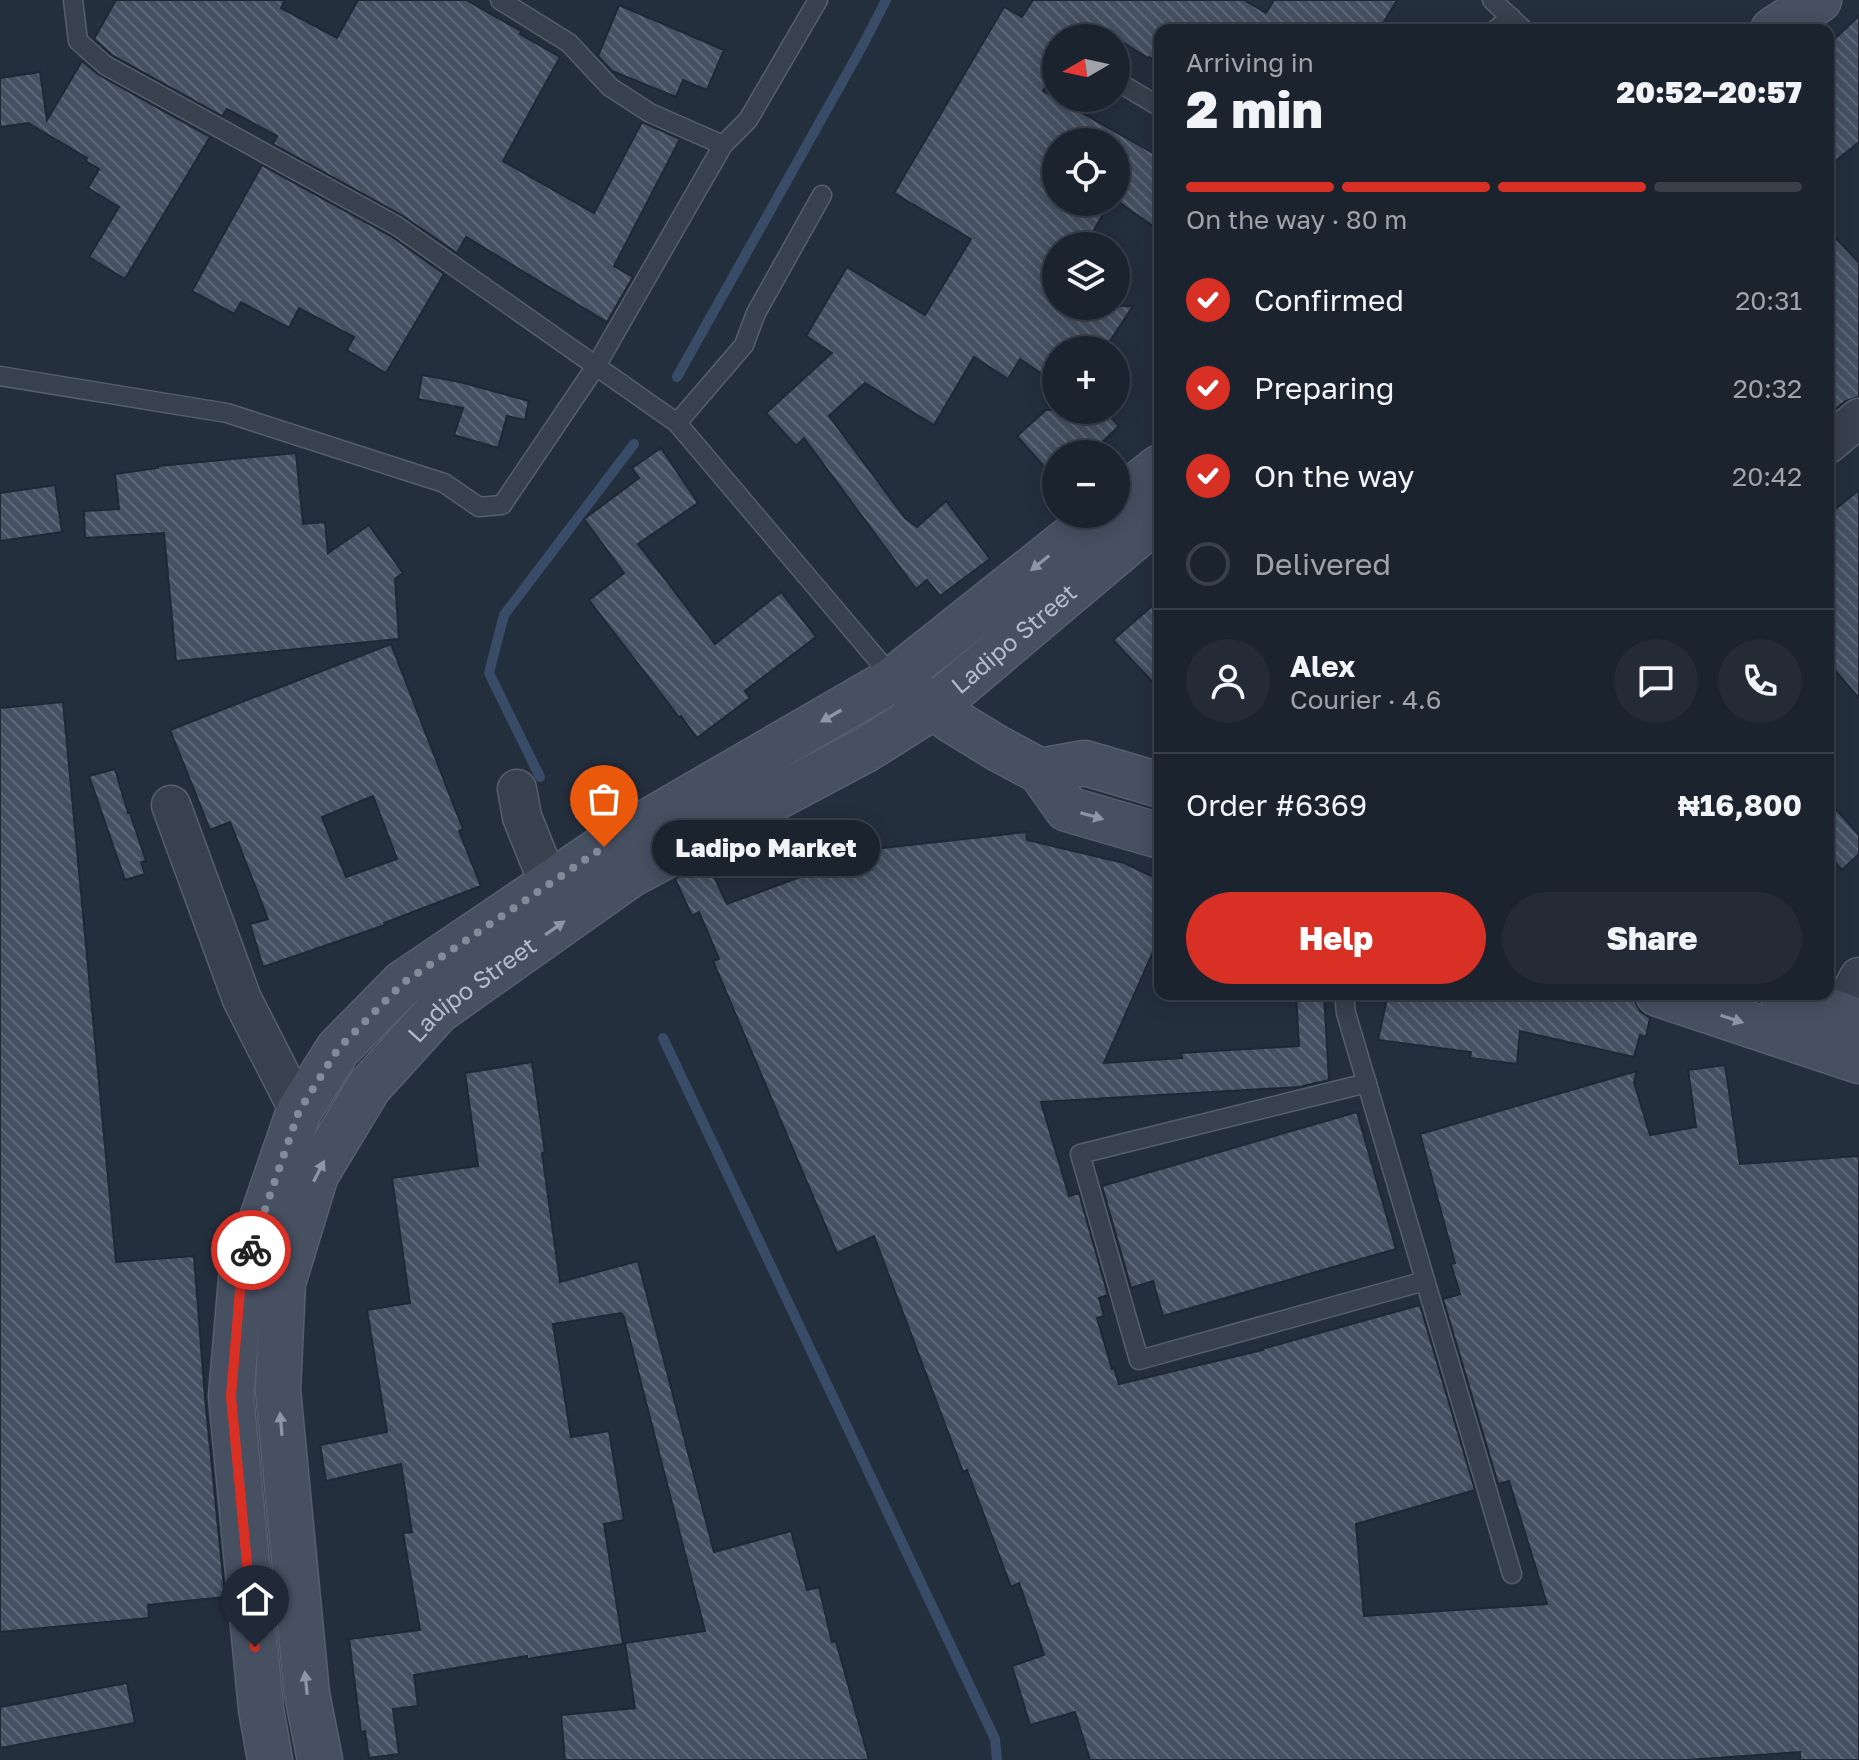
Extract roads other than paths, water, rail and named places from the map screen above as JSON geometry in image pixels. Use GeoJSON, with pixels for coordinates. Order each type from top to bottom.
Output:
{"type":"FeatureCollection","features":[{"type":"Feature","properties":{"kind":"main road"},"geometry":{"type":"LineString","coordinates":[[1782,24],[1819,0]]}},
{"type":"Feature","properties":{"kind":"main road"},"geometry":{"type":"LineString","coordinates":[[1130,491],[1154,472]]}},
{"type":"Feature","properties":{"kind":"main road","name":"Ladipo Street"},"geometry":{"type":"LineString","coordinates":[[320,1760],[307,1694],[278,1390],[283,1283],[316,1175],[369,1087],[438,1011],[630,875],[867,749],[935,706],[1154,521]]}},
{"type":"Feature","properties":{"kind":"main road","name":"Ladipo Street"},"geometry":{"type":"LineString","coordinates":[[270,1760],[261,1709],[231,1396],[241,1279],[299,1111],[338,1049],[403,983],[604,847],[894,679],[1083,528]]}},
{"type":"Feature","properties":{"kind":"main road"},"geometry":{"type":"LineString","coordinates":[[894,679],[953,721],[1040,771],[1067,809],[1154,834]]}},
{"type":"Feature","properties":{"kind":"main road"},"geometry":{"type":"LineString","coordinates":[[1040,771],[1085,763],[1154,783]]}},
{"type":"Feature","properties":{"kind":"main road"},"geometry":{"type":"LineString","coordinates":[[1676,1000],[1859,1061]]}},
{"type":"Feature","properties":{"kind":"main road"},"geometry":{"type":"LineString","coordinates":[[1799,1000],[1849,1018]]}},
{"type":"Feature","properties":{"kind":"street"},"geometry":{"type":"LineString","coordinates":[[1834,439],[1859,418]]}},
{"type":"Feature","properties":{"kind":"street"},"geometry":{"type":"LineString","coordinates":[[517,789],[522,817],[549,884]]}},
{"type":"Feature","properties":{"kind":"street"},"geometry":{"type":"LineString","coordinates":[[171,805],[242,999],[299,1111]]}},
{"type":"Feature","properties":{"kind":"street"},"geometry":{"type":"LineString","coordinates":[[1849,1018],[1859,977]]}},
{"type":"Feature","properties":{"kind":"lane"},"geometry":{"type":"LineString","coordinates":[[73,0],[78,41],[105,65],[397,226],[677,423],[894,679]]}},
{"type":"Feature","properties":{"kind":"lane"},"geometry":{"type":"LineString","coordinates":[[500,0],[569,43],[610,87],[650,113],[723,145]]}},
{"type":"Feature","properties":{"kind":"lane"},"geometry":{"type":"LineString","coordinates":[[0,376],[227,413],[444,483],[479,507],[502,505],[596,366],[723,145],[748,120],[818,0]]}},
{"type":"Feature","properties":{"kind":"lane"},"geometry":{"type":"LineString","coordinates":[[1492,0],[1518,24]]}},
{"type":"Feature","properties":{"kind":"lane"},"geometry":{"type":"LineString","coordinates":[[1130,89],[1154,103]]}},
{"type":"Feature","properties":{"kind":"lane"},"geometry":{"type":"LineString","coordinates":[[677,423],[744,345],[756,313],[822,195]]}},
{"type":"Feature","properties":{"kind":"lane"},"geometry":{"type":"LineString","coordinates":[[1345,1000],[1512,1574]]}},
{"type":"Feature","properties":{"kind":"lane"},"geometry":{"type":"LineString","coordinates":[[1367,1083],[1080,1154],[1139,1360],[1425,1281]]}},
{"type":"Feature","properties":{"kind":"waterway"},"geometry":{"type":"LineString","coordinates":[[677,377],[886,0]]}},
{"type":"Feature","properties":{"kind":"waterway"},"geometry":{"type":"LineString","coordinates":[[540,777],[489,673],[504,615],[634,444]]}},
{"type":"Feature","properties":{"kind":"waterway"},"geometry":{"type":"LineString","coordinates":[[663,1038],[995,1739],[997,1760]]}},
{"type":"Feature","properties":{"kind":"place","name":"Ladipo Market"},"geometry":{"type":"Point","coordinates":[604,847]}}]}
